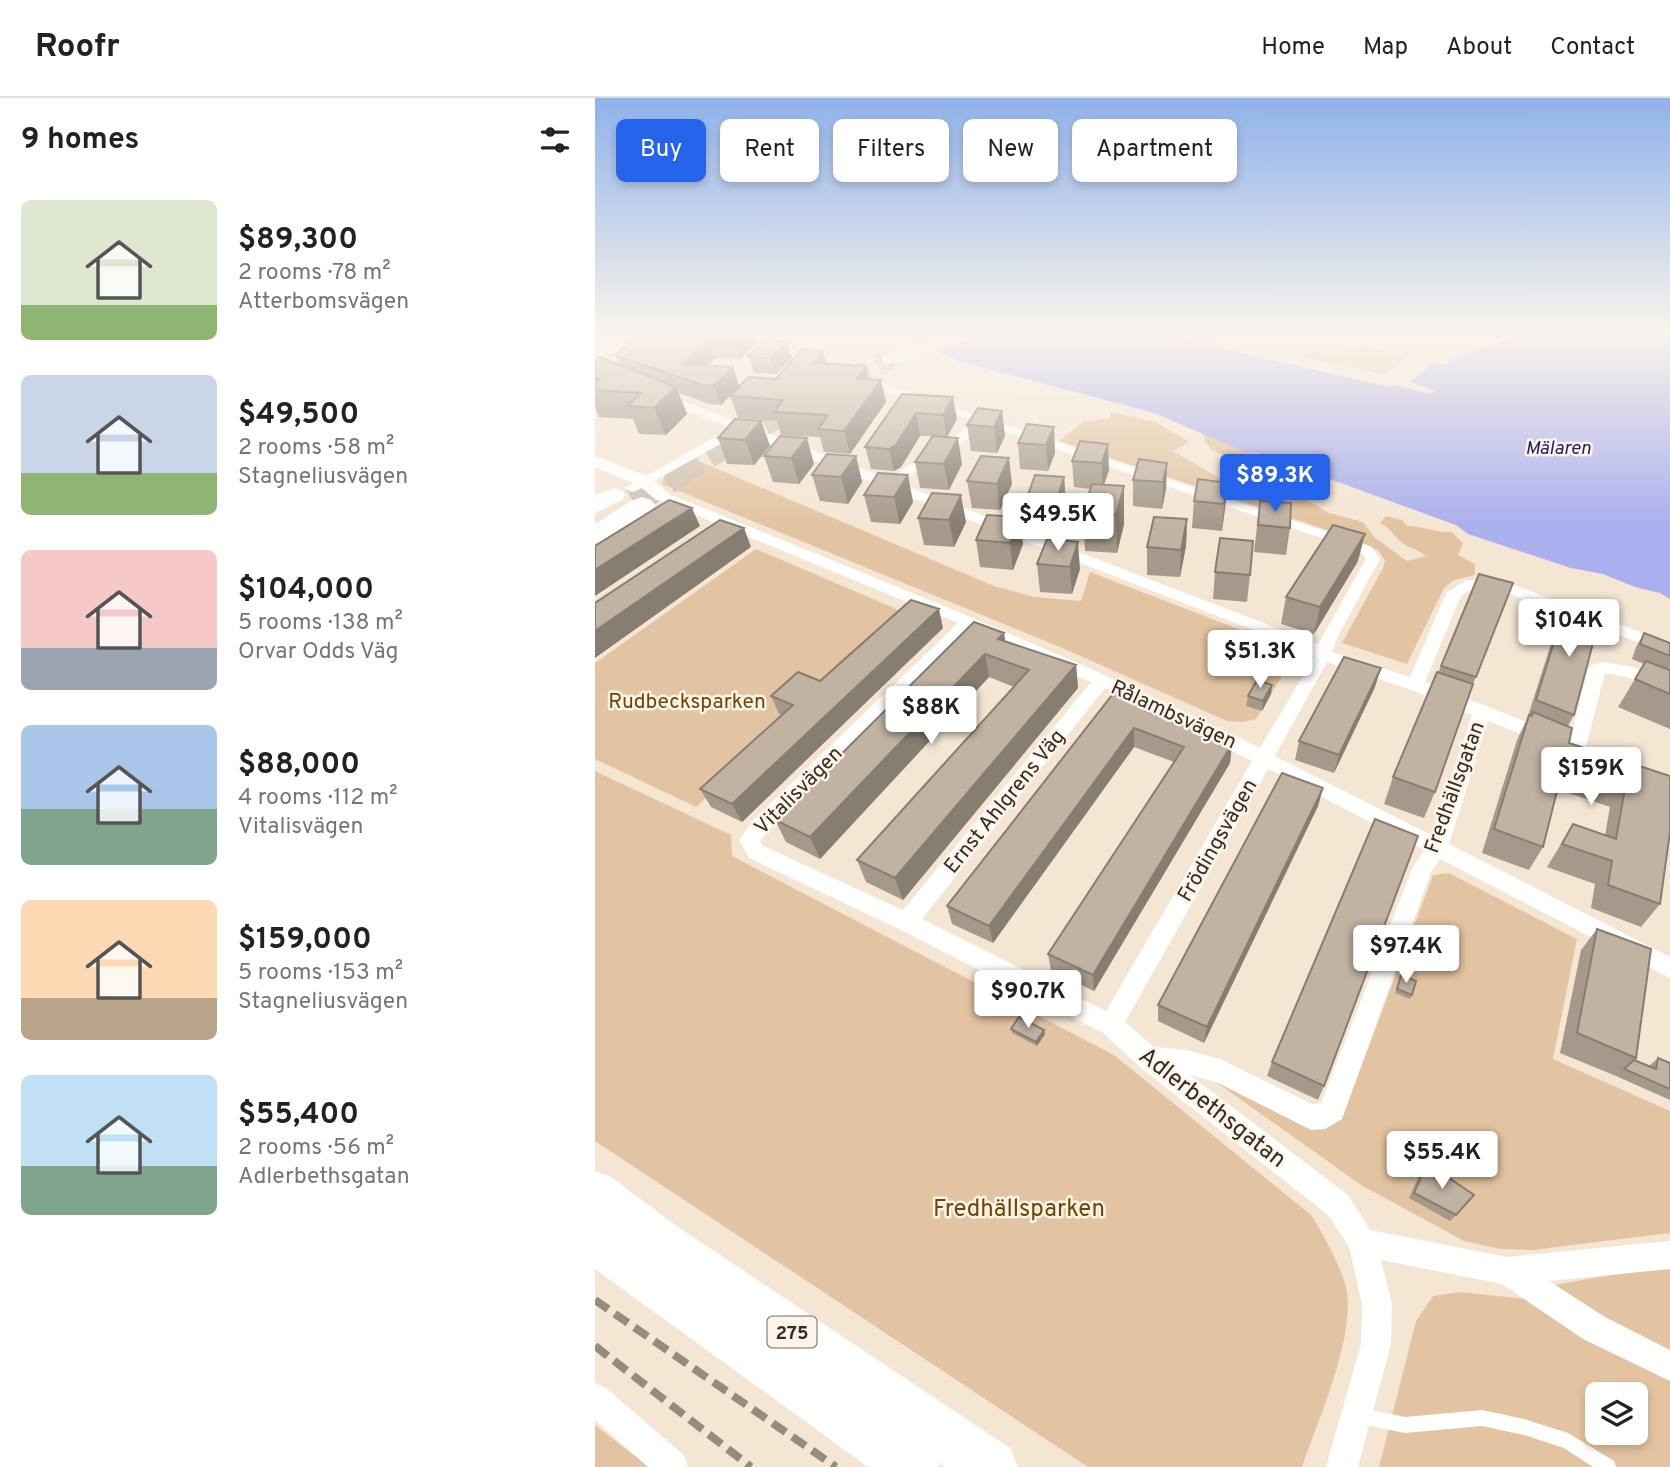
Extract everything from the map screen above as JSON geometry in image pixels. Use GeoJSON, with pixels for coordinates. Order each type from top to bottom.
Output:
{"type":"FeatureCollection","features":[{"type":"Feature","properties":{"kind":"highway"},"geometry":{"type":"LineString","coordinates":[[595,524],[631,493]]}},
{"type":"Feature","properties":{"kind":"highway"},"geometry":{"type":"LineString","coordinates":[[595,535],[631,493]]}},
{"type":"Feature","properties":{"kind":"main road","name":"275"},"geometry":{"type":"LineString","coordinates":[[595,1193],[665,1245],[991,1467]]}},
{"type":"Feature","properties":{"kind":"main road","name":"275"},"geometry":{"type":"LineString","coordinates":[[595,1241],[913,1467]]}},
{"type":"Feature","properties":{"kind":"street"},"geometry":{"type":"LineString","coordinates":[[667,399],[1306,644],[1323,655],[1483,710],[1583,752],[1597,669],[1602,666],[1620,669],[1670,689]]}},
{"type":"Feature","properties":{"kind":"street"},"geometry":{"type":"LineString","coordinates":[[916,399],[984,423]]}},
{"type":"Feature","properties":{"kind":"street"},"geometry":{"type":"LineString","coordinates":[[890,484],[984,423]]}},
{"type":"Feature","properties":{"kind":"street","name":"Frödingsvägen"},"geometry":{"type":"LineString","coordinates":[[984,423],[1367,550],[1373,559],[1329,638],[1323,655],[1111,1025]]}},
{"type":"Feature","properties":{"kind":"street"},"geometry":{"type":"LineString","coordinates":[[631,493],[734,425]]}},
{"type":"Feature","properties":{"kind":"street","name":"Rålambsvägen"},"geometry":{"type":"LineString","coordinates":[[595,461],[631,493]]}},
{"type":"Feature","properties":{"kind":"street","name":"Rålambsvägen"},"geometry":{"type":"LineString","coordinates":[[595,474],[631,493],[968,623],[1102,680],[1264,757],[1438,845],[1670,968]]}},
{"type":"Feature","properties":{"kind":"street"},"geometry":{"type":"LineString","coordinates":[[1415,685],[1454,593],[1466,584],[1498,584],[1670,649]]}},
{"type":"Feature","properties":{"kind":"street","name":"Vitalisvägen"},"geometry":{"type":"LineString","coordinates":[[749,840],[759,827],[968,623]]}},
{"type":"Feature","properties":{"kind":"street","name":"Ernst Ahlgrens Väg"},"geometry":{"type":"LineString","coordinates":[[907,922],[1102,680]]}},
{"type":"Feature","properties":{"kind":"street","name":"Fredhällsgatan"},"geometry":{"type":"LineString","coordinates":[[1149,1059],[1186,1062],[1220,1071],[1311,1116],[1325,1116],[1333,1110],[1422,869],[1438,845],[1483,710]]}},
{"type":"Feature","properties":{"kind":"street","name":"Adlerbethsgatan"},"geometry":{"type":"LineString","coordinates":[[749,840],[756,852],[907,922],[1111,1025],[1149,1059],[1338,1205],[1363,1242]]}},
{"type":"Feature","properties":{"kind":"street"},"geometry":{"type":"LineString","coordinates":[[1342,1467],[1376,1344],[1377,1304],[1363,1242],[1507,1271],[1670,1255]]}},
{"type":"Feature","properties":{"kind":"street"},"geometry":{"type":"LineString","coordinates":[[1507,1271],[1594,1328],[1670,1366]]}},
{"type":"Feature","properties":{"kind":"street"},"geometry":{"type":"LineString","coordinates":[[595,1399],[672,1467]]}},
{"type":"Feature","properties":{"kind":"lane"},"geometry":{"type":"LineString","coordinates":[[1357,1415],[1405,1425],[1482,1418],[1569,1441],[1608,1467]]}},
{"type":"Feature","properties":{"kind":"green space"},"geometry":{"type":"Polygon","coordinates":[[[1111,412],[1156,422],[1189,442],[1173,451],[1226,482],[1249,485],[1274,498],[1303,498],[1329,513],[1363,522],[1374,537],[1407,561],[1426,556],[1404,544],[1380,523],[1386,516],[1402,520],[1407,526],[1452,532],[1463,543],[1458,555],[1475,564],[1475,575],[1454,580],[1444,588],[1407,664],[1342,643],[1383,568],[1385,561],[1379,551],[1357,540],[1059,441],[1083,422],[1110,418],[1111,412]]]}},
{"type":"Feature","properties":{"kind":"green space"},"geometry":{"type":"Polygon","coordinates":[[[1204,434],[1289,465],[1270,469],[1253,462],[1238,461],[1212,450],[1204,441],[1204,434]]]}},
{"type":"Feature","properties":{"kind":"green space"},"geometry":{"type":"Polygon","coordinates":[[[694,459],[994,586],[1034,597],[1081,601],[1090,572],[1285,647],[1294,656],[1256,719],[1227,721],[1060,647],[662,484],[665,474],[694,459]]]}},
{"type":"Feature","properties":{"kind":"green space","name":"Rudbecksparken"},"geometry":{"type":"Polygon","coordinates":[[[756,549],[908,614],[696,807],[595,759],[595,663],[756,549]]]}},
{"type":"Feature","properties":{"kind":"green space","name":"Fredhällsparken"},"geometry":{"type":"Polygon","coordinates":[[[595,771],[731,835],[732,856],[1114,1055],[1311,1215],[1338,1265],[1348,1302],[1342,1349],[1335,1375],[1302,1467],[1088,1467],[595,1141],[595,771]]]}},
{"type":"Feature","properties":{"kind":"green space"},"geometry":{"type":"Polygon","coordinates":[[[1449,873],[1577,939],[1553,1059],[1670,1111],[1670,1233],[1533,1250],[1500,1249],[1464,1241],[1361,1185],[1216,1082],[1342,1118],[1433,875],[1449,873]]]}},
{"type":"Feature","properties":{"kind":"green space"},"geometry":{"type":"Polygon","coordinates":[[[1670,1267],[1670,1467],[1379,1467],[1416,1321],[1433,1296],[1461,1292],[1526,1299],[1554,1285],[1670,1267]]]}},
{"type":"Feature","properties":{"kind":"green space"},"geometry":{"type":"Polygon","coordinates":[[[595,1425],[644,1463],[648,1467],[595,1467],[595,1425]]]}},
{"type":"Feature","properties":{"kind":"water","name":"Mälaren"},"geometry":{"type":"Polygon","coordinates":[[[1101,399],[1670,399],[1670,599],[1660,593],[1635,587],[1603,574],[1571,568],[1468,534],[1456,525],[1258,453],[1243,451],[1154,413],[1101,399]]]}},
{"type":"Feature","properties":{"kind":"building"},"geometry":{"type":"Polygon","coordinates":[[[635,399],[664,399],[654,408],[627,406],[635,399]]]}},
{"type":"Feature","properties":{"kind":"building"},"geometry":{"type":"Polygon","coordinates":[[[768,399],[867,399],[844,431],[818,429],[828,415],[774,412],[783,400],[768,399]]]}},
{"type":"Feature","properties":{"kind":"building"},"geometry":{"type":"Polygon","coordinates":[[[899,399],[952,399],[943,415],[916,413],[896,445],[889,449],[865,447],[899,399]]]}},
{"type":"Feature","properties":{"kind":"building"},"geometry":{"type":"Polygon","coordinates":[[[978,408],[1002,411],[994,427],[967,425],[978,408]]]}},
{"type":"Feature","properties":{"kind":"building"},"geometry":{"type":"Polygon","coordinates":[[[735,419],[761,421],[745,440],[718,438],[735,419]]]}},
{"type":"Feature","properties":{"kind":"building"},"geometry":{"type":"Polygon","coordinates":[[[1027,424],[1054,427],[1046,445],[1018,443],[1027,424]]]}},
{"type":"Feature","properties":{"kind":"building"},"geometry":{"type":"Polygon","coordinates":[[[780,436],[807,438],[791,458],[764,456],[780,436]]]}},
{"type":"Feature","properties":{"kind":"building"},"geometry":{"type":"Polygon","coordinates":[[[933,436],[958,438],[944,464],[915,462],[933,436]]]}},
{"type":"Feature","properties":{"kind":"building"},"geometry":{"type":"Polygon","coordinates":[[[1080,441],[1108,444],[1102,463],[1072,461],[1080,441]]]}},
{"type":"Feature","properties":{"kind":"building"},"geometry":{"type":"Polygon","coordinates":[[[827,454],[856,456],[841,477],[812,475],[827,454]]]}},
{"type":"Feature","properties":{"kind":"building"},"geometry":{"type":"Polygon","coordinates":[[[981,456],[1009,458],[997,484],[967,481],[981,456]]]}},
{"type":"Feature","properties":{"kind":"building"},"geometry":{"type":"Polygon","coordinates":[[[1139,459],[1167,463],[1163,482],[1133,480],[1139,459]]]}},
{"type":"Feature","properties":{"kind":"building"},"geometry":{"type":"Polygon","coordinates":[[[878,473],[908,475],[894,497],[864,495],[878,473]]]}},
{"type":"Feature","properties":{"kind":"building"},"geometry":{"type":"Polygon","coordinates":[[[1035,475],[1064,477],[1055,505],[1025,503],[1035,475]]]}},
{"type":"Feature","properties":{"kind":"building"},"geometry":{"type":"Polygon","coordinates":[[[1198,479],[1228,483],[1224,504],[1194,501],[1198,479]]]}},
{"type":"Feature","properties":{"kind":"building"},"geometry":{"type":"Polygon","coordinates":[[[1092,484],[1124,486],[1116,515],[1083,513],[1092,484]]]}},
{"type":"Feature","properties":{"kind":"building"},"geometry":{"type":"Polygon","coordinates":[[[932,493],[961,495],[949,520],[918,518],[932,493]]]}},
{"type":"Feature","properties":{"kind":"building"},"geometry":{"type":"Polygon","coordinates":[[[669,500],[692,508],[595,570],[595,546],[669,500]]]}},
{"type":"Feature","properties":{"kind":"building"},"geometry":{"type":"Polygon","coordinates":[[[1260,501],[1291,503],[1290,528],[1258,525],[1260,501]]]}},
{"type":"Feature","properties":{"kind":"building"},"geometry":{"type":"Polygon","coordinates":[[[987,515],[1020,517],[1010,543],[976,540],[987,515]]]}},
{"type":"Feature","properties":{"kind":"building"},"geometry":{"type":"Polygon","coordinates":[[[1154,517],[1187,519],[1181,550],[1147,547],[1154,517]]]}},
{"type":"Feature","properties":{"kind":"building"},"geometry":{"type":"Polygon","coordinates":[[[720,520],[744,528],[595,631],[595,603],[720,520]]]}},
{"type":"Feature","properties":{"kind":"building"},"geometry":{"type":"Polygon","coordinates":[[[1333,525],[1365,534],[1320,607],[1286,597],[1333,525]]]}},
{"type":"Feature","properties":{"kind":"building"},"geometry":{"type":"Polygon","coordinates":[[[1220,538],[1253,541],[1250,575],[1215,572],[1220,538]]]}},
{"type":"Feature","properties":{"kind":"building"},"geometry":{"type":"Polygon","coordinates":[[[1047,539],[1078,542],[1070,567],[1037,564],[1047,539]]]}},
{"type":"Feature","properties":{"kind":"building"},"geometry":{"type":"Polygon","coordinates":[[[1479,574],[1513,583],[1476,677],[1441,666],[1479,574]]]}},
{"type":"Feature","properties":{"kind":"building"},"geometry":{"type":"Polygon","coordinates":[[[911,600],[939,609],[732,804],[700,789],[793,705],[771,696],[798,672],[820,681],[911,600]]]}},
{"type":"Feature","properties":{"kind":"building"},"geometry":{"type":"Polygon","coordinates":[[[1566,603],[1601,613],[1574,715],[1536,700],[1566,603]]]}},
{"type":"Feature","properties":{"kind":"building"},"geometry":{"type":"Polygon","coordinates":[[[974,622],[1004,633],[998,639],[1076,665],[895,878],[857,860],[1029,670],[985,654],[810,837],[775,820],[974,622]]]}},
{"type":"Feature","properties":{"kind":"building"},"geometry":{"type":"Polygon","coordinates":[[[1644,633],[1670,643],[1670,656],[1640,644],[1644,633]]]}},
{"type":"Feature","properties":{"kind":"building"},"geometry":{"type":"Polygon","coordinates":[[[1344,657],[1381,668],[1339,755],[1299,741],[1344,657]]]}},
{"type":"Feature","properties":{"kind":"building"},"geometry":{"type":"Polygon","coordinates":[[[1646,661],[1670,670],[1670,694],[1635,679],[1646,661]]]}},
{"type":"Feature","properties":{"kind":"building"},"geometry":{"type":"Polygon","coordinates":[[[1437,672],[1473,684],[1435,792],[1393,777],[1437,672]]]}},
{"type":"Feature","properties":{"kind":"building"},"geometry":{"type":"Polygon","coordinates":[[[1257,680],[1272,685],[1263,701],[1248,696],[1257,680]]]}},
{"type":"Feature","properties":{"kind":"building"},"geometry":{"type":"Polygon","coordinates":[[[1116,690],[1152,703],[1146,711],[1232,744],[1093,975],[1048,954],[1184,747],[1134,728],[989,926],[947,906],[1116,690]]]}},
{"type":"Feature","properties":{"kind":"building"},"geometry":{"type":"Polygon","coordinates":[[[1533,712],[1572,728],[1569,743],[1670,776],[1670,832],[1660,904],[1608,885],[1612,861],[1562,844],[1573,824],[1616,839],[1626,783],[1564,763],[1543,847],[1494,829],[1529,715],[1532,716],[1533,712]]]}},
{"type":"Feature","properties":{"kind":"building"},"geometry":{"type":"Polygon","coordinates":[[[1282,773],[1323,788],[1207,1027],[1158,1005],[1282,773]]]}},
{"type":"Feature","properties":{"kind":"building"},"geometry":{"type":"Polygon","coordinates":[[[1375,819],[1418,836],[1324,1086],[1272,1062],[1375,819]]]}},
{"type":"Feature","properties":{"kind":"building"},"geometry":{"type":"Polygon","coordinates":[[[1597,929],[1651,949],[1636,1058],[1577,1033],[1597,929]]]}},
{"type":"Feature","properties":{"kind":"building"},"geometry":{"type":"Polygon","coordinates":[[[1401,975],[1416,981],[1412,995],[1397,989],[1401,975]]]}},
{"type":"Feature","properties":{"kind":"building"},"geometry":{"type":"Polygon","coordinates":[[[1019,1017],[1044,1030],[1036,1042],[1011,1029],[1019,1017]]]}},
{"type":"Feature","properties":{"kind":"building"},"geometry":{"type":"Polygon","coordinates":[[[1658,1058],[1670,1063],[1670,1089],[1624,1069],[1634,1060],[1656,1069],[1658,1058]]]}},
{"type":"Feature","properties":{"kind":"building"},"geometry":{"type":"Polygon","coordinates":[[[1427,1163],[1474,1195],[1456,1215],[1414,1193],[1427,1163]]]}},
{"type":"Feature","properties":{"kind":"tunnel"},"geometry":{"type":"LineString","coordinates":[[681,473],[812,399]]}},
{"type":"Feature","properties":{"kind":"tunnel"},"geometry":{"type":"LineString","coordinates":[[633,501],[684,471]]}},
{"type":"Feature","properties":{"kind":"railway"},"geometry":{"type":"LineString","coordinates":[[595,1300],[836,1467]]}},
{"type":"Feature","properties":{"kind":"railway"},"geometry":{"type":"LineString","coordinates":[[595,1346],[751,1467]]}}]}
